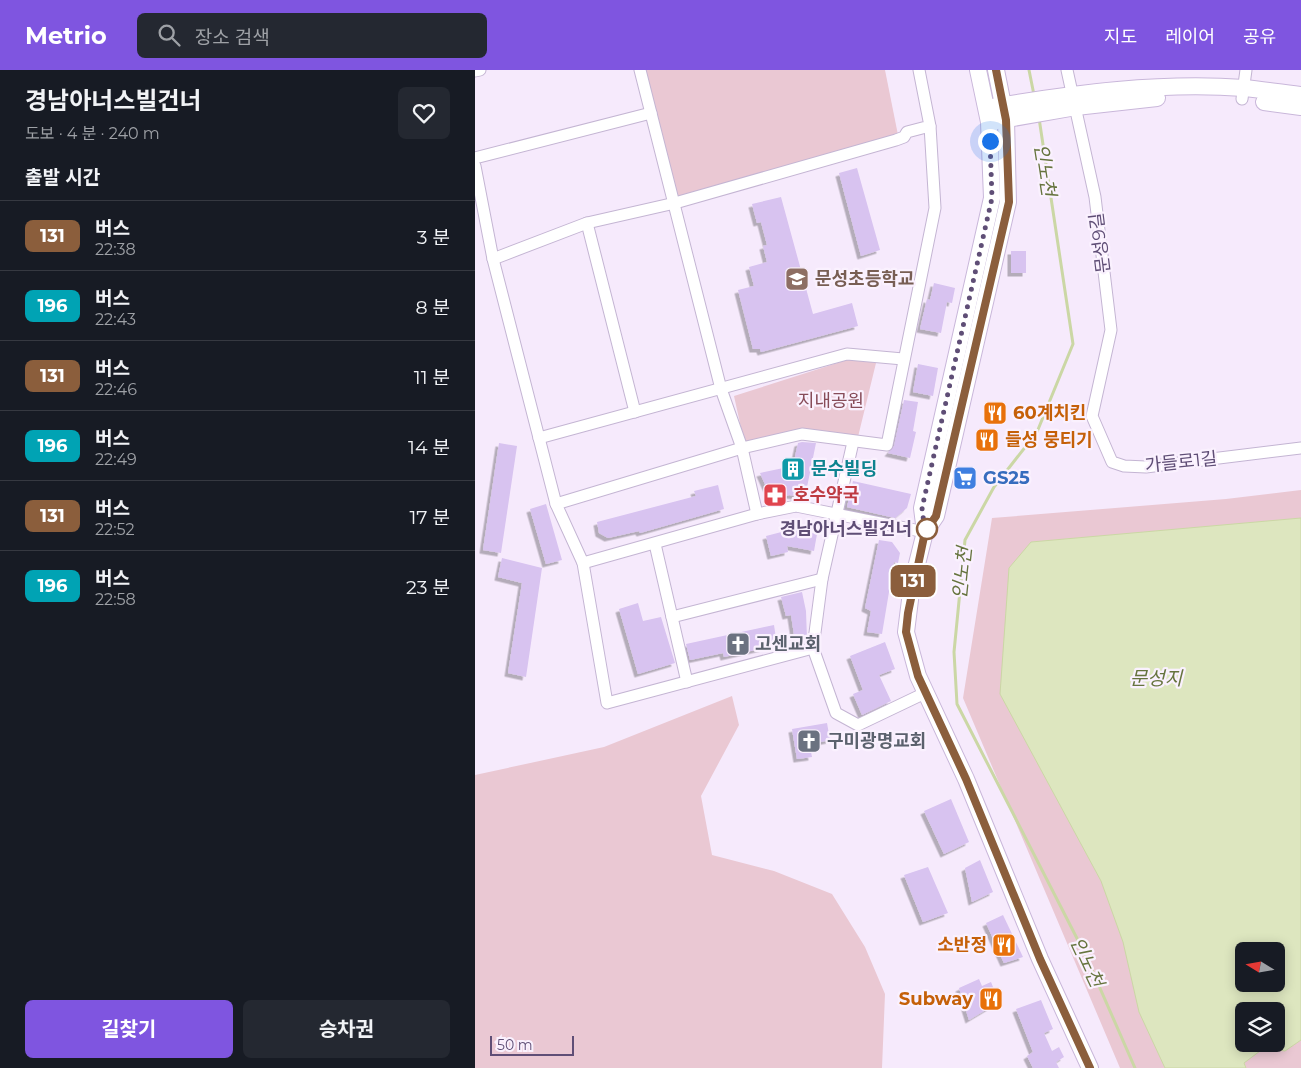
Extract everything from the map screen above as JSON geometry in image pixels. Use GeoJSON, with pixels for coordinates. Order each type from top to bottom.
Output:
{"type":"FeatureCollection","features":[{"type":"Feature","properties":{"kind":"street"},"geometry":{"type":"LineString","coordinates":[[475,71],[479,70]]}},
{"type":"Feature","properties":{"kind":"street"},"geometry":{"type":"LineString","coordinates":[[640,70],[721,389],[742,448],[757,514]]}},
{"type":"Feature","properties":{"kind":"street"},"geometry":{"type":"LineString","coordinates":[[556,504],[742,448],[802,434],[887,445],[935,208],[930,126],[919,70]]}},
{"type":"Feature","properties":{"kind":"street"},"geometry":{"type":"LineString","coordinates":[[925,532],[922,508],[992,198],[987,116],[978,70]]}},
{"type":"Feature","properties":{"kind":"street"},"geometry":{"type":"LineString","coordinates":[[996,70],[1011,112],[1009,202],[936,516],[925,532],[912,584],[906,632],[918,676],[925,693],[966,779],[1040,959],[1090,1068]]}},
{"type":"Feature","properties":{"kind":"street","name":"문성9길"},"geometry":{"type":"LineString","coordinates":[[1067,70],[1067,103],[1095,197],[1111,330],[1092,416]]}},
{"type":"Feature","properties":{"kind":"street"},"geometry":{"type":"LineString","coordinates":[[1243,93],[1246,70]]}},
{"type":"Feature","properties":{"kind":"street"},"geometry":{"type":"LineString","coordinates":[[987,116],[1067,103],[1127,89],[1171,87],[1243,93],[1301,95]]}},
{"type":"Feature","properties":{"kind":"street"},"geometry":{"type":"LineString","coordinates":[[1243,93],[1301,107]]}},
{"type":"Feature","properties":{"kind":"street"},"geometry":{"type":"LineString","coordinates":[[475,158],[651,113]]}},
{"type":"Feature","properties":{"kind":"street"},"geometry":{"type":"LineString","coordinates":[[493,258],[587,224],[675,204],[896,140],[905,137],[907,132],[930,126]]}},
{"type":"Feature","properties":{"kind":"street"},"geometry":{"type":"LineString","coordinates":[[475,166],[493,258],[556,504],[583,563],[607,703],[813,648]]}},
{"type":"Feature","properties":{"kind":"street"},"geometry":{"type":"LineString","coordinates":[[587,224],[635,412]]}},
{"type":"Feature","properties":{"kind":"street"},"geometry":{"type":"LineString","coordinates":[[539,438],[847,354],[903,359]]}},
{"type":"Feature","properties":{"kind":"street","name":"가들로1길"},"geometry":{"type":"LineString","coordinates":[[1092,416],[1112,462],[1124,466],[1146,466],[1301,448]]}},
{"type":"Feature","properties":{"kind":"street"},"geometry":{"type":"LineString","coordinates":[[853,442],[821,579],[813,648],[836,713],[858,725],[925,693]]}},
{"type":"Feature","properties":{"kind":"street"},"geometry":{"type":"LineString","coordinates":[[583,563],[757,514],[796,506],[837,516],[925,532]]}},
{"type":"Feature","properties":{"kind":"street"},"geometry":{"type":"LineString","coordinates":[[655,544],[687,682]]}},
{"type":"Feature","properties":{"kind":"street"},"geometry":{"type":"LineString","coordinates":[[672,617],[821,579]]}},
{"type":"Feature","properties":{"kind":"green space"},"geometry":{"type":"Polygon","coordinates":[[[646,70],[885,70],[898,135],[675,203],[646,70]]]}},
{"type":"Feature","properties":{"kind":"green space","name":"지내공원"},"geometry":{"type":"Polygon","coordinates":[[[853,358],[876,363],[857,441],[802,433],[745,446],[734,396],[853,358]]]}},
{"type":"Feature","properties":{"kind":"green space","name":"문성지"},"geometry":{"type":"Polygon","coordinates":[[[1301,490],[1301,1068],[1120,1068],[963,698],[992,518],[1226,499],[1301,490]]]}},
{"type":"Feature","properties":{"kind":"green space"},"geometry":{"type":"Polygon","coordinates":[[[732,696],[739,725],[701,796],[712,855],[774,871],[832,894],[865,947],[885,994],[882,1068],[475,1068],[475,775],[604,747],[732,696]]]}},
{"type":"Feature","properties":{"kind":"water","name":"문성지"},"geometry":{"type":"Polygon","coordinates":[[[1301,518],[1301,1040],[1285,1051],[1285,1002],[1235,1002],[1235,1052],[1259,1052],[1244,1063],[1246,1068],[1165,1068],[1139,1012],[1123,942],[1101,881],[1000,694],[1009,568],[1031,542],[1301,518]]]}},
{"type":"Feature","properties":{"kind":"building"},"geometry":{"type":"Polygon","coordinates":[[[857,168],[880,250],[861,256],[839,173],[857,168]]]}},
{"type":"Feature","properties":{"kind":"building"},"geometry":{"type":"Polygon","coordinates":[[[781,197],[813,314],[852,303],[858,326],[761,352],[760,349],[753,349],[738,290],[754,286],[749,267],[767,262],[763,246],[767,245],[761,222],[757,223],[752,204],[781,197]]]}},
{"type":"Feature","properties":{"kind":"building"},"geometry":{"type":"Polygon","coordinates":[[[1011,251],[1026,251],[1026,273],[1011,273],[1011,251]]]}},
{"type":"Feature","properties":{"kind":"building"},"geometry":{"type":"Polygon","coordinates":[[[934,283],[955,288],[952,303],[947,302],[941,333],[920,329],[927,299],[930,300],[934,283]]]}},
{"type":"Feature","properties":{"kind":"building"},"geometry":{"type":"Polygon","coordinates":[[[918,364],[938,368],[933,396],[913,392],[918,364]]]}},
{"type":"Feature","properties":{"kind":"building"},"geometry":{"type":"Polygon","coordinates":[[[904,400],[918,402],[913,431],[916,432],[910,458],[888,453],[894,446],[904,400]]]}},
{"type":"Feature","properties":{"kind":"building"},"geometry":{"type":"Polygon","coordinates":[[[499,443],[517,446],[501,553],[483,550],[499,443]]]}},
{"type":"Feature","properties":{"kind":"building","name":"문수빌딩"},"geometry":{"type":"Polygon","coordinates":[[[798,443],[816,443],[805,497],[789,495],[772,500],[760,473],[793,466],[798,443]]]}},
{"type":"Feature","properties":{"kind":"building"},"geometry":{"type":"Polygon","coordinates":[[[853,481],[911,494],[907,508],[895,518],[847,507],[853,481]]]}},
{"type":"Feature","properties":{"kind":"building"},"geometry":{"type":"Polygon","coordinates":[[[718,485],[724,509],[640,533],[639,531],[608,538],[599,533],[597,522],[696,496],[694,491],[718,485]]]}},
{"type":"Feature","properties":{"kind":"building"},"geometry":{"type":"Polygon","coordinates":[[[546,504],[562,560],[546,564],[530,509],[546,504]]]}},
{"type":"Feature","properties":{"kind":"building"},"geometry":{"type":"Polygon","coordinates":[[[793,529],[817,534],[814,551],[787,546],[788,552],[771,556],[766,536],[793,529]]]}},
{"type":"Feature","properties":{"kind":"building"},"geometry":{"type":"Polygon","coordinates":[[[879,540],[892,542],[900,553],[898,563],[894,562],[882,634],[867,632],[871,611],[865,608],[879,540]]]}},
{"type":"Feature","properties":{"kind":"building"},"geometry":{"type":"Polygon","coordinates":[[[502,558],[542,568],[526,677],[508,673],[522,583],[498,577],[502,558]]]}},
{"type":"Feature","properties":{"kind":"building"},"geometry":{"type":"Polygon","coordinates":[[[802,592],[806,611],[807,639],[795,641],[791,615],[786,616],[781,597],[802,592]]]}},
{"type":"Feature","properties":{"kind":"building"},"geometry":{"type":"Polygon","coordinates":[[[638,603],[643,621],[661,617],[675,663],[638,674],[619,609],[638,603]]]}},
{"type":"Feature","properties":{"kind":"building"},"geometry":{"type":"Polygon","coordinates":[[[774,625],[777,645],[724,657],[723,653],[690,660],[686,644],[774,625]]]}},
{"type":"Feature","properties":{"kind":"building"},"geometry":{"type":"Polygon","coordinates":[[[885,642],[895,669],[879,675],[891,701],[862,715],[853,694],[863,690],[850,656],[885,642]]]}},
{"type":"Feature","properties":{"kind":"building","name":"구미광명교회"},"geometry":{"type":"Polygon","coordinates":[[[827,723],[830,740],[816,743],[817,746],[810,747],[812,757],[797,759],[792,729],[827,723]]]}},
{"type":"Feature","properties":{"kind":"building"},"geometry":{"type":"Polygon","coordinates":[[[951,799],[969,842],[944,854],[924,811],[951,799]]]}},
{"type":"Feature","properties":{"kind":"building"},"geometry":{"type":"Polygon","coordinates":[[[980,860],[993,892],[972,902],[965,868],[980,860]]]}},
{"type":"Feature","properties":{"kind":"building"},"geometry":{"type":"Polygon","coordinates":[[[928,867],[948,913],[923,922],[904,875],[928,867]]]}},
{"type":"Feature","properties":{"kind":"building"},"geometry":{"type":"Polygon","coordinates":[[[1003,915],[1023,957],[1004,963],[986,923],[1003,915]]]}},
{"type":"Feature","properties":{"kind":"building"},"geometry":{"type":"Polygon","coordinates":[[[979,979],[982,986],[991,982],[999,1002],[969,1020],[959,988],[979,979]]]}},
{"type":"Feature","properties":{"kind":"building"},"geometry":{"type":"Polygon","coordinates":[[[1041,1000],[1053,1029],[1044,1033],[1052,1051],[1059,1047],[1064,1057],[1056,1062],[1059,1068],[1033,1068],[1027,1056],[1033,1052],[1016,1009],[1041,1000]]]}},
{"type":"Feature","properties":{"kind":"waterway","name":"인노천"},"geometry":{"type":"LineString","coordinates":[[1029,70],[1034,95]]}},
{"type":"Feature","properties":{"kind":"waterway","name":"인노천"},"geometry":{"type":"LineString","coordinates":[[1039,118],[1073,344],[1037,432],[994,487],[965,540],[954,652],[957,704],[1085,954],[1135,1068]]}},
{"type":"Feature","properties":{"kind":"bus line","name":"131"},"geometry":{"type":"LineString","coordinates":[[996,70],[1006,120],[1009,202],[936,516],[925,532],[912,584],[906,632],[918,676],[925,693],[966,779],[1040,959],[1090,1068]]}},
{"type":"Feature","properties":{"kind":"place","name":"문성초등학교"},"geometry":{"type":"Point","coordinates":[797,279]}},
{"type":"Feature","properties":{"kind":"place","name":"60계치킨"},"geometry":{"type":"Point","coordinates":[995,413]}},
{"type":"Feature","properties":{"kind":"place","name":"들성 뭉티기"},"geometry":{"type":"Point","coordinates":[987,440]}},
{"type":"Feature","properties":{"kind":"place","name":"문수빌딩"},"geometry":{"type":"Point","coordinates":[793,469]}},
{"type":"Feature","properties":{"kind":"place","name":"GS25"},"geometry":{"type":"Point","coordinates":[965,478]}},
{"type":"Feature","properties":{"kind":"place","name":"호수약국"},"geometry":{"type":"Point","coordinates":[775,495]}},
{"type":"Feature","properties":{"kind":"place","name":"경남아너스빌건너"},"geometry":{"type":"Point","coordinates":[927,529]}},
{"type":"Feature","properties":{"kind":"place","name":"고센교회"},"geometry":{"type":"Point","coordinates":[738,644]}},
{"type":"Feature","properties":{"kind":"place","name":"구미광명교회"},"geometry":{"type":"Point","coordinates":[809,741]}},
{"type":"Feature","properties":{"kind":"place","name":"소반정"},"geometry":{"type":"Point","coordinates":[1004,945]}},
{"type":"Feature","properties":{"kind":"place","name":"Subway"},"geometry":{"type":"Point","coordinates":[991,999]}},
{"type":"Feature","properties":{"kind":"route"},"geometry":{"type":"LineString","coordinates":[[927,529],[925,532],[922,508],[992,198],[990,141]]}}]}
